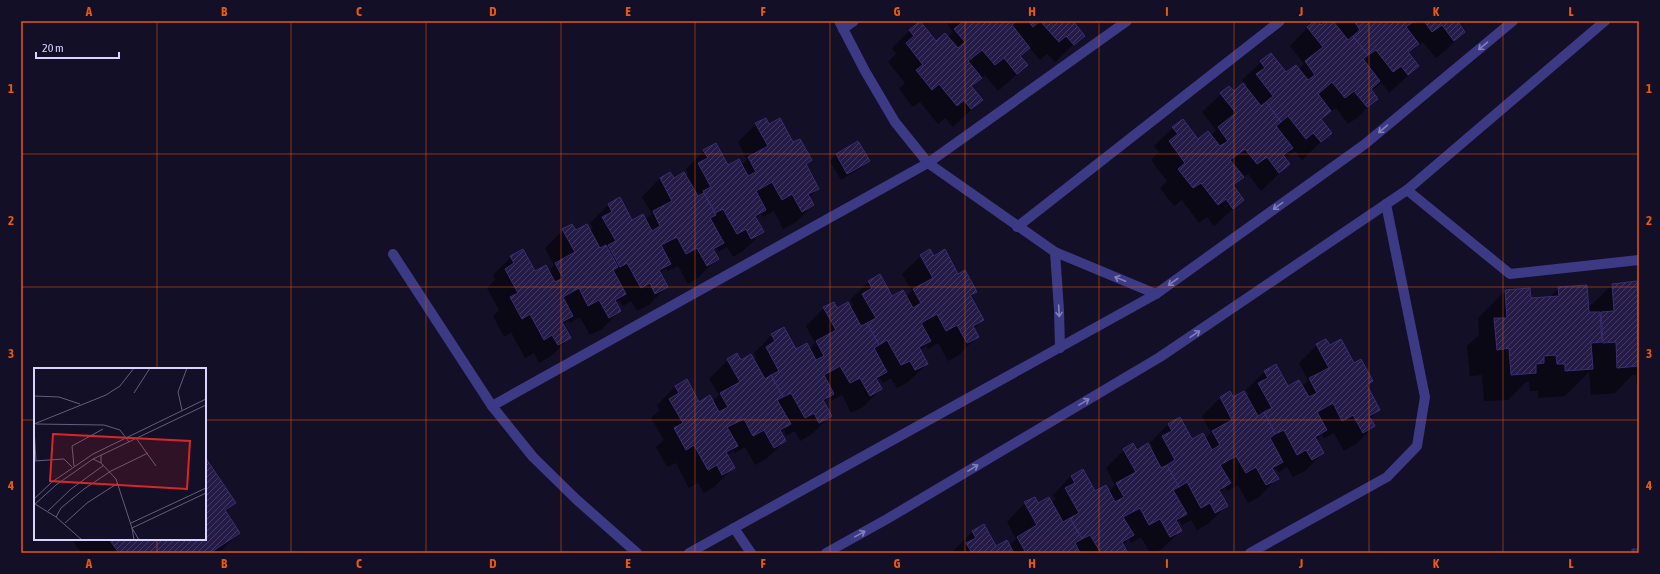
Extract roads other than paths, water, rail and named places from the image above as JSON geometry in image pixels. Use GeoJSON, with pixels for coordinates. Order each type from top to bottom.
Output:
{"type":"FeatureCollection","features":[{"type":"Feature","properties":{"kind":"street"},"geometry":{"type":"LineString","coordinates":[[854,21],[841,25],[865,71],[895,122],[928,163],[1017,227],[1055,252],[1156,294]]}},
{"type":"Feature","properties":{"kind":"street"},"geometry":{"type":"LineString","coordinates":[[492,406],[928,163],[1127,21]]}},
{"type":"Feature","properties":{"kind":"street"},"geometry":{"type":"LineString","coordinates":[[1017,227],[1280,21]]}},
{"type":"Feature","properties":{"kind":"street"},"geometry":{"type":"LineString","coordinates":[[688,553],[1156,294],[1365,144],[1513,21]]}},
{"type":"Feature","properties":{"kind":"street"},"geometry":{"type":"LineString","coordinates":[[826,553],[887,519],[1160,357],[1407,190],[1605,21]]}},
{"type":"Feature","properties":{"kind":"street"},"geometry":{"type":"LineString","coordinates":[[1407,190],[1510,274],[1639,260]]}},
{"type":"Feature","properties":{"kind":"street"},"geometry":{"type":"LineString","coordinates":[[1250,553],[1387,478],[1416,446],[1425,397],[1386,204]]}},
{"type":"Feature","properties":{"kind":"street"},"geometry":{"type":"LineString","coordinates":[[1055,252],[1060,348]]}},
{"type":"Feature","properties":{"kind":"street"},"geometry":{"type":"LineString","coordinates":[[393,254],[492,406],[533,457],[577,500],[637,553]]}},
{"type":"Feature","properties":{"kind":"street"},"geometry":{"type":"LineString","coordinates":[[734,528],[750,553]]}}]}
